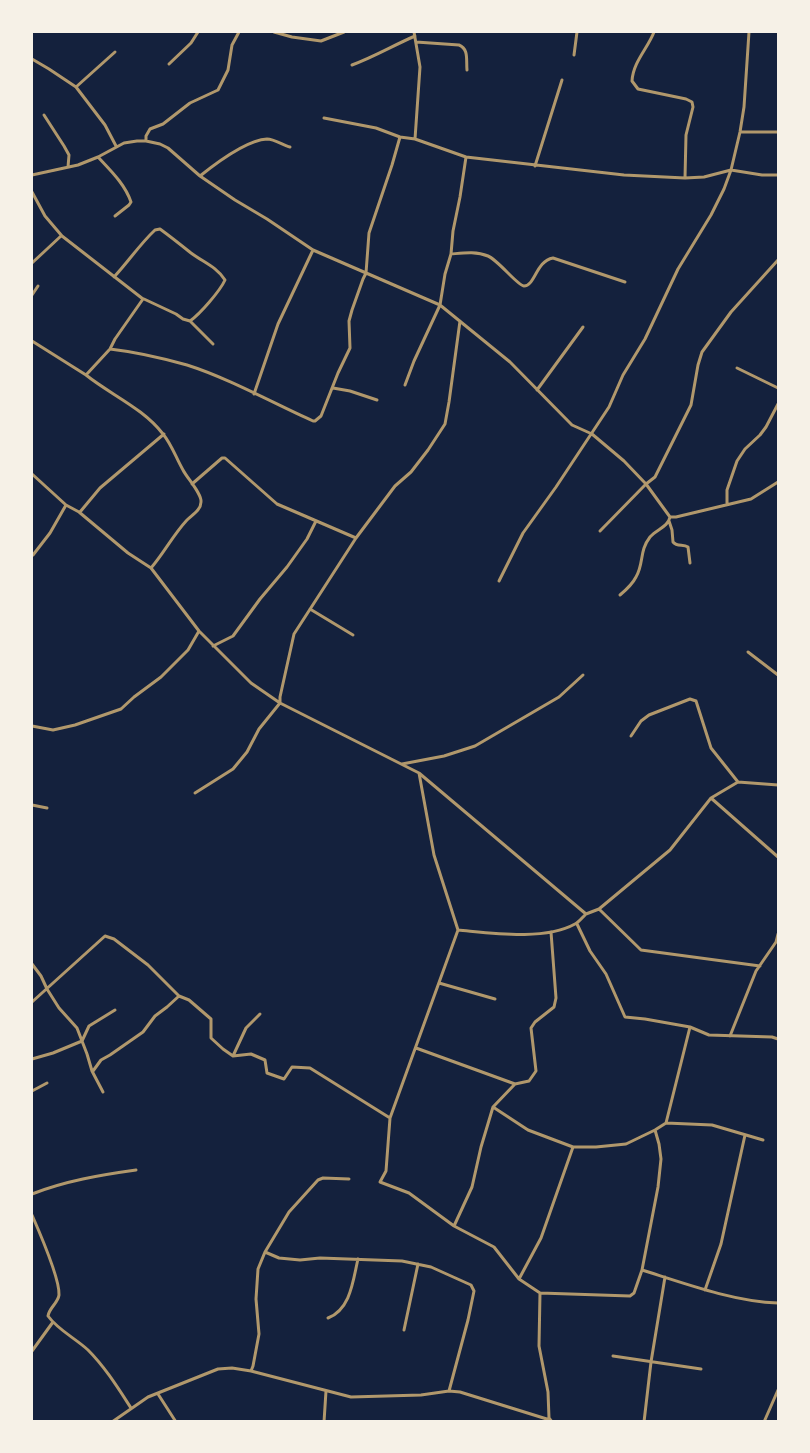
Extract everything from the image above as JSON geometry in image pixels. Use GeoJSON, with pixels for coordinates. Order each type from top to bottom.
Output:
{"type":"FeatureCollection","features":[{"type":"Feature","properties":{"kind":"street"},"geometry":{"type":"LineString","coordinates":[[169,64],[191,43],[198,32]]}},
{"type":"Feature","properties":{"kind":"street"},"geometry":{"type":"LineString","coordinates":[[146,141],[150,129],[163,124],[190,103],[218,90],[228,70],[232,45],[239,32]]}},
{"type":"Feature","properties":{"kind":"street"},"geometry":{"type":"LineString","coordinates":[[274,32],[321,41],[344,32]]}},
{"type":"Feature","properties":{"kind":"street"},"geometry":{"type":"LineString","coordinates":[[574,56],[577,32]]}},
{"type":"Feature","properties":{"kind":"street"},"geometry":{"type":"LineString","coordinates":[[654,32],[632,75],[632,81],[638,89],[692,102],[693,107],[686,135],[685,178]]}},
{"type":"Feature","properties":{"kind":"street"},"geometry":{"type":"LineString","coordinates":[[499,581],[523,533],[609,407],[678,269],[724,189],[731,170],[744,107],[749,32]]}},
{"type":"Feature","properties":{"kind":"street"},"geometry":{"type":"LineString","coordinates":[[352,65],[376,56],[415,34],[420,67],[415,139]]}},
{"type":"Feature","properties":{"kind":"street"},"geometry":{"type":"LineString","coordinates":[[416,42],[464,47],[467,70]]}},
{"type":"Feature","properties":{"kind":"street"},"geometry":{"type":"LineString","coordinates":[[76,87],[115,51]]}},
{"type":"Feature","properties":{"kind":"street"},"geometry":{"type":"LineString","coordinates":[[32,59],[76,87],[105,125],[116,147]]}},
{"type":"Feature","properties":{"kind":"street"},"geometry":{"type":"LineString","coordinates":[[535,166],[562,80]]}},
{"type":"Feature","properties":{"kind":"street"},"geometry":{"type":"LineString","coordinates":[[45,115],[69,155],[68,167]]}},
{"type":"Feature","properties":{"kind":"street"},"geometry":{"type":"LineString","coordinates":[[324,118],[376,128],[466,157],[535,166],[624,175],[685,178],[704,177],[731,170],[762,175],[778,174]]}},
{"type":"Feature","properties":{"kind":"street"},"geometry":{"type":"LineString","coordinates":[[740,132],[778,132]]}},
{"type":"Feature","properties":{"kind":"street"},"geometry":{"type":"LineString","coordinates":[[110,349],[143,354],[188,366],[221,378],[315,421],[321,416],[350,348],[349,321],[366,273],[369,233],[400,137]]}},
{"type":"Feature","properties":{"kind":"street"},"geometry":{"type":"LineString","coordinates":[[200,176],[225,156],[253,143],[268,139],[290,147]]}},
{"type":"Feature","properties":{"kind":"street"},"geometry":{"type":"LineString","coordinates":[[32,175],[78,165],[124,143],[146,141],[160,144],[168,148],[200,176],[313,250],[440,305],[510,362],[572,425],[592,434],[624,460],[646,484],[670,519],[673,542],[688,548],[690,563]]}},
{"type":"Feature","properties":{"kind":"street"},"geometry":{"type":"LineString","coordinates":[[98,157],[116,177],[131,202],[115,216]]}},
{"type":"Feature","properties":{"kind":"street"},"geometry":{"type":"LineString","coordinates":[[405,385],[440,305],[451,254],[466,157]]}},
{"type":"Feature","properties":{"kind":"street"},"geometry":{"type":"LineString","coordinates":[[32,192],[45,216],[62,236],[143,299],[190,321],[213,344]]}},
{"type":"Feature","properties":{"kind":"street"},"geometry":{"type":"LineString","coordinates":[[114,277],[148,236],[160,229],[192,254],[215,268],[225,280],[222,287],[190,321]]}},
{"type":"Feature","properties":{"kind":"street"},"geometry":{"type":"LineString","coordinates":[[32,263],[62,236]]}},
{"type":"Feature","properties":{"kind":"street"},"geometry":{"type":"LineString","coordinates":[[254,394],[278,324],[313,250]]}},
{"type":"Feature","properties":{"kind":"street"},"geometry":{"type":"LineString","coordinates":[[451,254],[476,253],[489,256],[524,286],[532,280],[541,264],[553,258],[625,282]]}},
{"type":"Feature","properties":{"kind":"street"},"geometry":{"type":"LineString","coordinates":[[600,531],[655,477],[691,405],[702,352],[731,312],[778,260]]}},
{"type":"Feature","properties":{"kind":"street"},"geometry":{"type":"LineString","coordinates":[[32,295],[38,286]]}},
{"type":"Feature","properties":{"kind":"street"},"geometry":{"type":"LineString","coordinates":[[86,375],[110,349],[143,299]]}},
{"type":"Feature","properties":{"kind":"street"},"geometry":{"type":"LineString","coordinates":[[195,793],[233,769],[247,752],[260,729],[280,703],[294,634],[356,538],[395,486],[411,472],[429,450],[444,424],[460,321]]}},
{"type":"Feature","properties":{"kind":"street"},"geometry":{"type":"LineString","coordinates":[[537,390],[583,327]]}},
{"type":"Feature","properties":{"kind":"street"},"geometry":{"type":"LineString","coordinates":[[32,341],[120,398],[156,426],[175,452],[200,497],[201,503],[198,509],[151,568]]}},
{"type":"Feature","properties":{"kind":"street"},"geometry":{"type":"LineString","coordinates":[[737,368],[778,388]]}},
{"type":"Feature","properties":{"kind":"street"},"geometry":{"type":"LineString","coordinates":[[333,388],[376,400]]}},
{"type":"Feature","properties":{"kind":"street"},"geometry":{"type":"LineString","coordinates":[[727,504],[727,490],[737,461],[766,427],[778,404]]}},
{"type":"Feature","properties":{"kind":"street"},"geometry":{"type":"LineString","coordinates":[[79,512],[100,488],[164,435]]}},
{"type":"Feature","properties":{"kind":"street"},"geometry":{"type":"LineString","coordinates":[[192,484],[222,458],[225,458],[277,504],[356,538]]}},
{"type":"Feature","properties":{"kind":"street"},"geometry":{"type":"LineString","coordinates":[[32,474],[66,505],[79,512],[128,553],[151,568],[199,631],[250,683],[280,703],[419,773],[586,914]]}},
{"type":"Feature","properties":{"kind":"street"},"geometry":{"type":"LineString","coordinates":[[620,595],[637,577],[643,549],[650,537],[670,519],[751,499],[778,482]]}},
{"type":"Feature","properties":{"kind":"street"},"geometry":{"type":"LineString","coordinates":[[33,555],[51,533],[66,505]]}},
{"type":"Feature","properties":{"kind":"street"},"geometry":{"type":"LineString","coordinates":[[213,646],[233,636],[287,567],[307,539],[316,521]]}},
{"type":"Feature","properties":{"kind":"street"},"geometry":{"type":"LineString","coordinates":[[310,609],[353,635]]}},
{"type":"Feature","properties":{"kind":"street"},"geometry":{"type":"LineString","coordinates":[[32,726],[53,730],[121,709],[161,677],[188,650],[199,631]]}},
{"type":"Feature","properties":{"kind":"street"},"geometry":{"type":"LineString","coordinates":[[748,652],[778,675]]}},
{"type":"Feature","properties":{"kind":"street"},"geometry":{"type":"LineString","coordinates":[[400,764],[444,756],[475,746],[559,697],[583,675]]}},
{"type":"Feature","properties":{"kind":"street"},"geometry":{"type":"LineString","coordinates":[[631,736],[641,721],[649,715],[690,699],[696,701],[711,748],[738,782]]}},
{"type":"Feature","properties":{"kind":"street"},"geometry":{"type":"LineString","coordinates":[[419,773],[434,855],[458,930],[390,1118],[386,1171],[380,1182],[409,1194],[454,1226],[494,1247],[519,1279],[540,1293],[630,1296],[634,1293],[642,1270],[658,1187],[661,1159],[655,1130]]}},
{"type":"Feature","properties":{"kind":"street"},"geometry":{"type":"LineString","coordinates":[[458,930],[505,935],[551,932],[577,924],[586,914],[599,909],[670,850],[711,798],[738,782],[778,785]]}},
{"type":"Feature","properties":{"kind":"street"},"geometry":{"type":"LineString","coordinates":[[711,798],[778,857]]}},
{"type":"Feature","properties":{"kind":"street"},"geometry":{"type":"LineString","coordinates":[[32,805],[47,808]]}},
{"type":"Feature","properties":{"kind":"street"},"geometry":{"type":"LineString","coordinates":[[599,909],[641,950],[760,966]]}},
{"type":"Feature","properties":{"kind":"street"},"geometry":{"type":"LineString","coordinates":[[577,924],[590,951],[606,974],[625,1017],[690,1027],[709,1035],[772,1036],[778,1039]]}},
{"type":"Feature","properties":{"kind":"street"},"geometry":{"type":"LineString","coordinates":[[416,1048],[515,1084],[529,1081],[536,1071],[531,1028],[554,1007],[556,998],[551,932]]}},
{"type":"Feature","properties":{"kind":"street"},"geometry":{"type":"LineString","coordinates":[[730,1036],[756,971],[776,942],[778,934]]}},
{"type":"Feature","properties":{"kind":"street"},"geometry":{"type":"LineString","coordinates":[[32,1002],[105,936],[114,939],[148,965],[179,996],[189,1000],[211,1019],[210,1038],[222,1049],[233,1056],[250,1054],[265,1060],[267,1072],[284,1078],[292,1066],[310,1068],[390,1118]]}},
{"type":"Feature","properties":{"kind":"street"},"geometry":{"type":"LineString","coordinates":[[32,964],[59,1008],[77,1028],[92,1071],[103,1092]]}},
{"type":"Feature","properties":{"kind":"street"},"geometry":{"type":"LineString","coordinates":[[439,983],[495,999]]}},
{"type":"Feature","properties":{"kind":"street"},"geometry":{"type":"LineString","coordinates":[[92,1071],[101,1060],[143,1032],[155,1016],[179,996]]}},
{"type":"Feature","properties":{"kind":"street"},"geometry":{"type":"LineString","coordinates":[[32,1059],[82,1041],[88,1026],[115,1010]]}},
{"type":"Feature","properties":{"kind":"street"},"geometry":{"type":"LineString","coordinates":[[233,1056],[246,1028],[260,1014]]}},
{"type":"Feature","properties":{"kind":"street"},"geometry":{"type":"LineString","coordinates":[[666,1123],[690,1027]]}},
{"type":"Feature","properties":{"kind":"street"},"geometry":{"type":"LineString","coordinates":[[32,1091],[47,1083]]}},
{"type":"Feature","properties":{"kind":"street"},"geometry":{"type":"LineString","coordinates":[[454,1226],[472,1187],[493,1107],[515,1084]]}},
{"type":"Feature","properties":{"kind":"street"},"geometry":{"type":"LineString","coordinates":[[493,1107],[528,1130],[573,1147],[626,1144],[666,1123],[712,1125],[764,1140]]}},
{"type":"Feature","properties":{"kind":"street"},"geometry":{"type":"LineString","coordinates":[[705,1290],[723,1232],[745,1135]]}},
{"type":"Feature","properties":{"kind":"street"},"geometry":{"type":"LineString","coordinates":[[519,1279],[540,1238],[573,1147]]}},
{"type":"Feature","properties":{"kind":"street"},"geometry":{"type":"LineString","coordinates":[[32,1194],[99,1175],[136,1170]]}},
{"type":"Feature","properties":{"kind":"street"},"geometry":{"type":"LineString","coordinates":[[251,1371],[259,1334],[255,1287],[258,1269],[265,1252],[289,1212],[318,1180],[323,1178],[349,1179]]}},
{"type":"Feature","properties":{"kind":"street"},"geometry":{"type":"LineString","coordinates":[[32,1215],[59,1292],[48,1316],[89,1351],[113,1380],[131,1408]]}},
{"type":"Feature","properties":{"kind":"street"},"geometry":{"type":"LineString","coordinates":[[265,1252],[279,1258],[300,1260],[320,1258],[402,1261],[431,1267],[467,1282],[474,1291],[449,1391]]}},
{"type":"Feature","properties":{"kind":"street"},"geometry":{"type":"LineString","coordinates":[[328,1318],[335,1315],[349,1298],[358,1259]]}},
{"type":"Feature","properties":{"kind":"street"},"geometry":{"type":"LineString","coordinates":[[404,1330],[418,1264]]}},
{"type":"Feature","properties":{"kind":"street"},"geometry":{"type":"LineString","coordinates":[[642,1270],[705,1290],[762,1302],[778,1303]]}},
{"type":"Feature","properties":{"kind":"street"},"geometry":{"type":"LineString","coordinates":[[644,1422],[665,1277]]}},
{"type":"Feature","properties":{"kind":"street"},"geometry":{"type":"LineString","coordinates":[[540,1293],[539,1346],[548,1392],[549,1419],[552,1421]]}},
{"type":"Feature","properties":{"kind":"street"},"geometry":{"type":"LineString","coordinates":[[32,1351],[53,1322]]}},
{"type":"Feature","properties":{"kind":"street"},"geometry":{"type":"LineString","coordinates":[[613,1356],[700,1369]]}},
{"type":"Feature","properties":{"kind":"street"},"geometry":{"type":"LineString","coordinates":[[114,1421],[148,1397],[218,1369],[232,1368],[351,1397],[460,1392],[552,1421]]}},
{"type":"Feature","properties":{"kind":"street"},"geometry":{"type":"LineString","coordinates":[[764,1422],[778,1390]]}},
{"type":"Feature","properties":{"kind":"street"},"geometry":{"type":"LineString","coordinates":[[324,1422],[326,1391]]}},
{"type":"Feature","properties":{"kind":"street"},"geometry":{"type":"LineString","coordinates":[[158,1394],[176,1422]]}}]}
